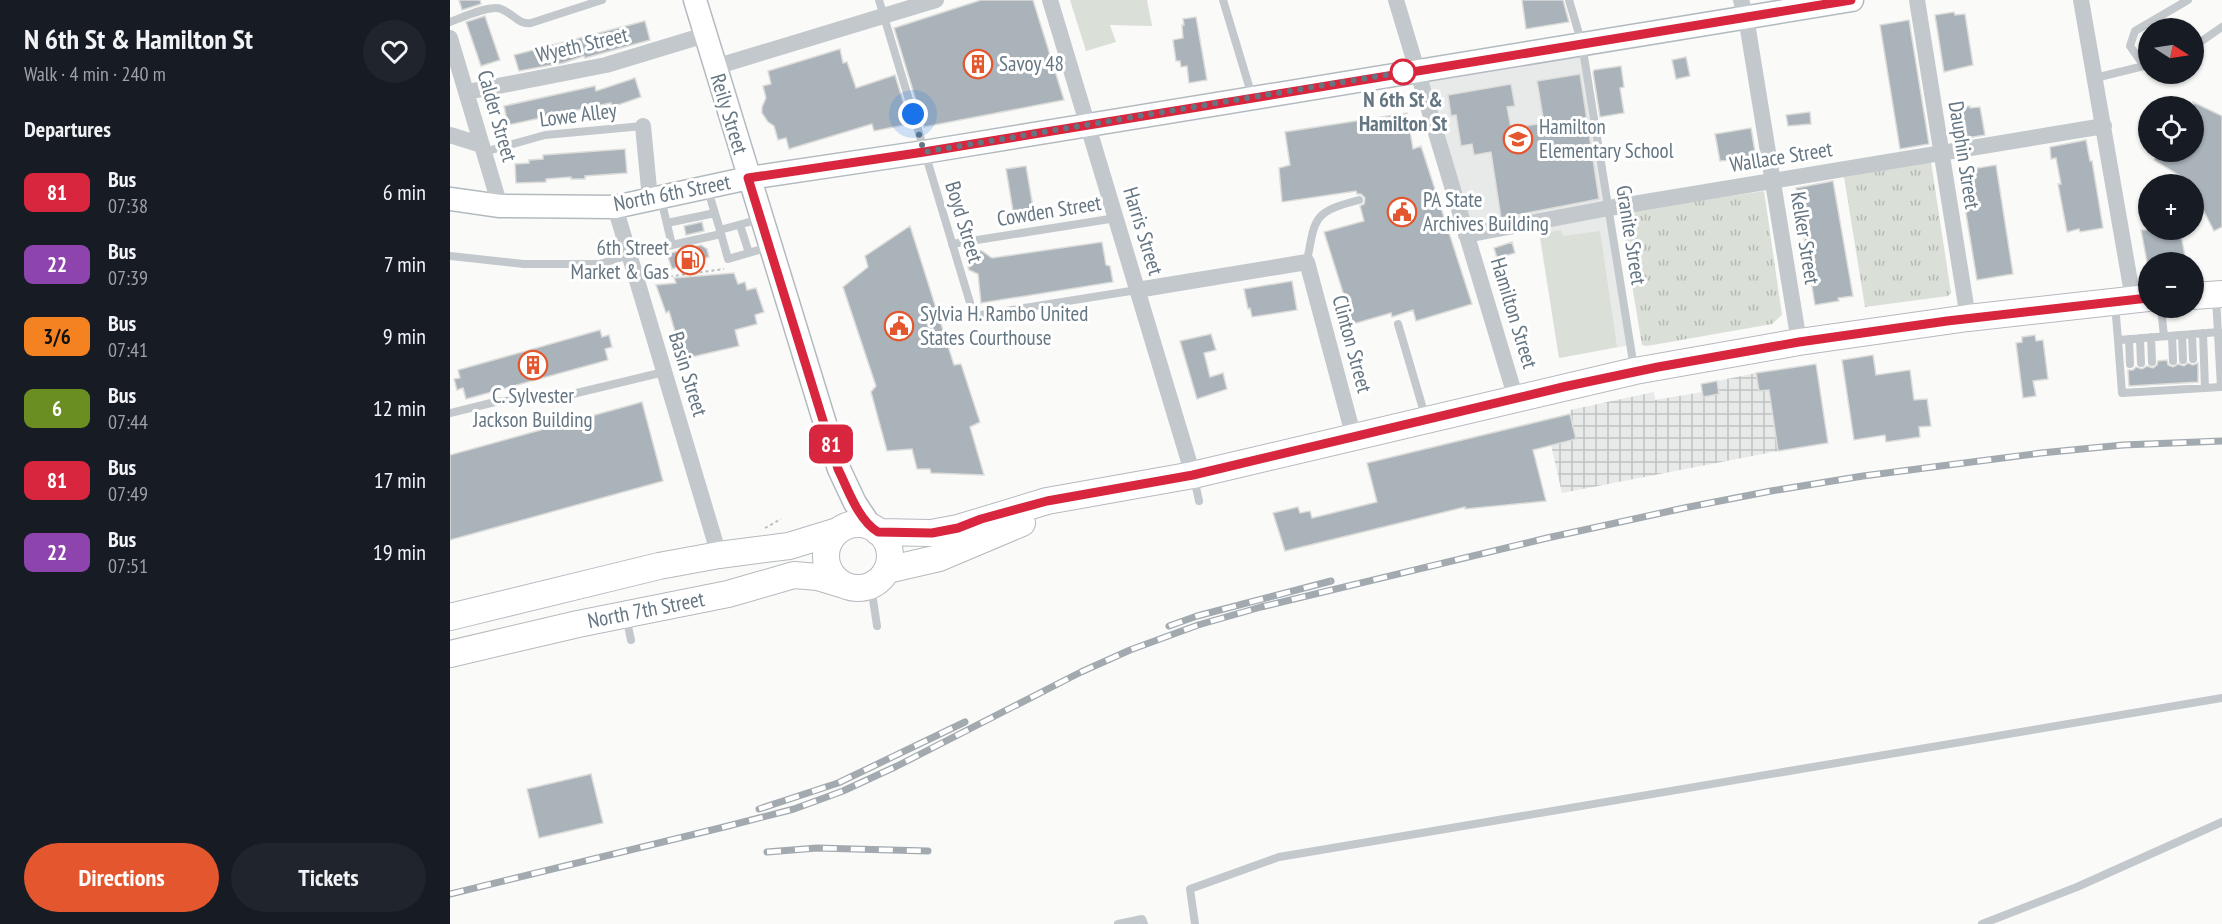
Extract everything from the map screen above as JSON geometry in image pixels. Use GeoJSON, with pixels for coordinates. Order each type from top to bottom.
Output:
{"type":"FeatureCollection","features":[{"type":"Feature","properties":{"kind":"main road","name":"Reily Street"},"geometry":{"type":"LineString","coordinates":[[695,0],[748,178],[750,222],[759,250],[838,469],[855,503],[874,529]]}},
{"type":"Feature","properties":{"kind":"main road","name":"North 6th Street"},"geometry":{"type":"LineString","coordinates":[[450,199],[500,206],[615,207],[748,178],[924,152],[1582,44],[1743,8],[1852,0]]}},
{"type":"Feature","properties":{"kind":"main road","name":"North 7th Street"},"geometry":{"type":"LineString","coordinates":[[450,617],[659,566],[789,546],[861,524],[874,529],[932,533],[958,528],[981,519],[1047,501],[1193,475],[1635,372],[1799,342],[1968,318],[2132,300]]}},
{"type":"Feature","properties":{"kind":"main road","name":"Reily Street"},"geometry":{"type":"LineString","coordinates":[[838,469],[840,530]]}},
{"type":"Feature","properties":{"kind":"main road","name":"North 7th Street"},"geometry":{"type":"LineString","coordinates":[[450,654],[578,624],[629,628],[728,594],[794,575],[818,577],[850,588],[939,558],[1003,530],[1118,489]]}},
{"type":"Feature","properties":{"kind":"main road"},"geometry":{"type":"LineString","coordinates":[[874,529],[885,540],[889,549],[890,560],[879,578]]}},
{"type":"Feature","properties":{"kind":"main road"},"geometry":{"type":"LineString","coordinates":[[840,530],[831,538],[826,558],[833,577],[841,584]]}},
{"type":"Feature","properties":{"kind":"main road"},"geometry":{"type":"LineString","coordinates":[[719,555],[728,594]]}},
{"type":"Feature","properties":{"kind":"street"},"geometry":{"type":"LineString","coordinates":[[715,67],[881,8],[936,0]]}},
{"type":"Feature","properties":{"kind":"street","name":"Harris Street"},"geometry":{"type":"LineString","coordinates":[[1050,0],[1193,475]]}},
{"type":"Feature","properties":{"kind":"street","name":"Hamilton Street"},"geometry":{"type":"LineString","coordinates":[[1396,0],[1516,399]]}},
{"type":"Feature","properties":{"kind":"street","name":"Dauphin Street"},"geometry":{"type":"LineString","coordinates":[[1917,0],[1968,318]]}},
{"type":"Feature","properties":{"kind":"street"},"geometry":{"type":"LineString","coordinates":[[2081,0],[2132,300]]}},
{"type":"Feature","properties":{"kind":"street","name":"Kelker Street"},"geometry":{"type":"LineString","coordinates":[[1743,8],[1799,342]]}},
{"type":"Feature","properties":{"kind":"street","name":"Wyeth Street"},"geometry":{"type":"LineString","coordinates":[[467,92],[606,65],[705,35]]}},
{"type":"Feature","properties":{"kind":"street","name":"Calder Street"},"geometry":{"type":"LineString","coordinates":[[450,38],[500,206]]}},
{"type":"Feature","properties":{"kind":"street"},"geometry":{"type":"LineString","coordinates":[[643,126],[655,198]]}},
{"type":"Feature","properties":{"kind":"street","name":"Wallace Street"},"geometry":{"type":"LineString","coordinates":[[1466,235],[1609,208],[2104,126]]}},
{"type":"Feature","properties":{"kind":"street"},"geometry":{"type":"LineString","coordinates":[[450,135],[483,149]]}},
{"type":"Feature","properties":{"kind":"street","name":"Basin Street"},"geometry":{"type":"LineString","coordinates":[[615,207],[719,555]]}},
{"type":"Feature","properties":{"kind":"street"},"geometry":{"type":"LineString","coordinates":[[1137,290],[1307,262]]}},
{"type":"Feature","properties":{"kind":"street","name":"Clinton Street"},"geometry":{"type":"LineString","coordinates":[[1307,262],[1354,438]]}},
{"type":"Feature","properties":{"kind":"lane"},"geometry":{"type":"LineString","coordinates":[[450,22],[500,8],[525,24],[602,0]]}},
{"type":"Feature","properties":{"kind":"lane"},"geometry":{"type":"LineString","coordinates":[[1223,0],[1252,97]]}},
{"type":"Feature","properties":{"kind":"lane","name":"Granite Street"},"geometry":{"type":"LineString","coordinates":[[1569,0],[1582,44],[1635,372]]}},
{"type":"Feature","properties":{"kind":"lane"},"geometry":{"type":"LineString","coordinates":[[2157,18],[2188,0]]}},
{"type":"Feature","properties":{"kind":"lane","name":"Boyd Street"},"geometry":{"type":"LineString","coordinates":[[881,8],[974,316],[1137,290]]}},
{"type":"Feature","properties":{"kind":"lane"},"geometry":{"type":"LineString","coordinates":[[2204,39],[2222,27]]}},
{"type":"Feature","properties":{"kind":"lane"},"geometry":{"type":"LineString","coordinates":[[2138,29],[2135,31],[2130,46],[2138,56]]}},
{"type":"Feature","properties":{"kind":"lane"},"geometry":{"type":"LineString","coordinates":[[2095,78],[2138,68]]}},
{"type":"Feature","properties":{"kind":"lane","name":"Lowe Alley"},"geometry":{"type":"LineString","coordinates":[[483,149],[545,135],[643,126]]}},
{"type":"Feature","properties":{"kind":"lane"},"geometry":{"type":"LineString","coordinates":[[707,187],[728,259],[759,250]]}},
{"type":"Feature","properties":{"kind":"lane"},"geometry":{"type":"LineString","coordinates":[[655,198],[667,223],[672,245]]}},
{"type":"Feature","properties":{"kind":"lane"},"geometry":{"type":"LineString","coordinates":[[1307,262],[1312,234],[1322,213],[1332,207],[1359,200]]}},
{"type":"Feature","properties":{"kind":"lane"},"geometry":{"type":"LineString","coordinates":[[667,223],[715,213]]}},
{"type":"Feature","properties":{"kind":"lane","name":"Cowden Street"},"geometry":{"type":"LineString","coordinates":[[952,244],[1116,218]]}},
{"type":"Feature","properties":{"kind":"lane"},"geometry":{"type":"LineString","coordinates":[[450,256],[497,262],[551,265],[600,264],[750,222]]}},
{"type":"Feature","properties":{"kind":"lane"},"geometry":{"type":"LineString","coordinates":[[2132,300],[2118,340],[2122,393],[2143,388],[2221,387],[2219,332],[2210,295]]}},
{"type":"Feature","properties":{"kind":"lane"},"geometry":{"type":"LineString","coordinates":[[2164,318],[2168,336],[2178,361],[2182,335]]}},
{"type":"Feature","properties":{"kind":"lane"},"geometry":{"type":"LineString","coordinates":[[1398,324],[1427,420]]}},
{"type":"Feature","properties":{"kind":"lane"},"geometry":{"type":"LineString","coordinates":[[2118,340],[2219,332]]}},
{"type":"Feature","properties":{"kind":"lane"},"geometry":{"type":"LineString","coordinates":[[2203,333],[2205,388]]}},
{"type":"Feature","properties":{"kind":"lane"},"geometry":{"type":"LineString","coordinates":[[2192,334],[2193,359]]}},
{"type":"Feature","properties":{"kind":"lane"},"geometry":{"type":"LineString","coordinates":[[2151,337],[2152,362]]}},
{"type":"Feature","properties":{"kind":"lane"},"geometry":{"type":"LineString","coordinates":[[2140,338],[2141,363]]}},
{"type":"Feature","properties":{"kind":"lane"},"geometry":{"type":"LineString","coordinates":[[2129,339],[2130,364]]}},
{"type":"Feature","properties":{"kind":"lane"},"geometry":{"type":"LineString","coordinates":[[450,413],[495,402],[556,398],[664,372]]}},
{"type":"Feature","properties":{"kind":"lane"},"geometry":{"type":"LineString","coordinates":[[1193,475],[1199,501]]}},
{"type":"Feature","properties":{"kind":"lane"},"geometry":{"type":"LineString","coordinates":[[877,626],[879,578]]}},
{"type":"Feature","properties":{"kind":"lane"},"geometry":{"type":"LineString","coordinates":[[1195,924],[1190,889],[1280,857],[2222,698]]}},
{"type":"Feature","properties":{"kind":"lane"},"geometry":{"type":"LineString","coordinates":[[1982,924],[2077,887],[2222,822]]}},
{"type":"Feature","properties":{"kind":"lane"},"geometry":{"type":"LineString","coordinates":[[1118,924],[1142,919],[1144,924]]}},
{"type":"Feature","properties":{"kind":"path"},"geometry":{"type":"LineString","coordinates":[[637,281],[732,268]]}},
{"type":"Feature","properties":{"kind":"shaded area","name":"Hamilton Elementary School"},"geometry":{"type":"Polygon","coordinates":[[[1582,44],[1631,345],[1559,358],[1537,221],[1466,235],[1417,70],[1582,44]]]}},
{"type":"Feature","properties":{"kind":"shaded area"},"geometry":{"type":"Polygon","coordinates":[[[1756,373],[1759,391],[1769,390],[1778,451],[1562,493],[1551,445],[1576,439],[1570,410],[1654,392],[1655,400],[1702,392],[1703,397],[1719,393],[1717,381],[1756,373]]]}},
{"type":"Feature","properties":{"kind":"green space"},"geometry":{"type":"Polygon","coordinates":[[[1070,0],[1147,0],[1152,26],[1110,25],[1116,42],[1086,51],[1070,0]]]}},
{"type":"Feature","properties":{"kind":"green space"},"geometry":{"type":"Polygon","coordinates":[[[1931,162],[1951,293],[1948,296],[1865,307],[1844,177],[1931,162]]]}},
{"type":"Feature","properties":{"kind":"green space"},"geometry":{"type":"Polygon","coordinates":[[[1764,191],[1782,315],[1772,324],[1642,345],[1620,213],[1764,191]]]}},
{"type":"Feature","properties":{"kind":"green space"},"geometry":{"type":"Polygon","coordinates":[[[1561,230],[1563,236],[1600,231],[1617,347],[1559,358],[1540,234],[1561,230]]]}},
{"type":"Feature","properties":{"kind":"building"},"geometry":{"type":"Polygon","coordinates":[[[459,0],[480,0],[481,4],[462,10],[459,0]]]}},
{"type":"Feature","properties":{"kind":"building","name":"Savoy 48"},"geometry":{"type":"Polygon","coordinates":[[[981,0],[1033,0],[1064,100],[924,127],[894,28],[981,0]]]}},
{"type":"Feature","properties":{"kind":"building"},"geometry":{"type":"Polygon","coordinates":[[[1522,0],[1563,0],[1569,22],[1526,29],[1522,0]]]}},
{"type":"Feature","properties":{"kind":"building"},"geometry":{"type":"Polygon","coordinates":[[[1954,12],[1955,15],[1965,14],[1973,65],[1944,72],[1935,15],[1954,12]]]}},
{"type":"Feature","properties":{"kind":"building"},"geometry":{"type":"Polygon","coordinates":[[[485,16],[500,60],[481,66],[466,22],[485,16]]]}},
{"type":"Feature","properties":{"kind":"building"},"geometry":{"type":"Polygon","coordinates":[[[1196,17],[1207,80],[1189,83],[1187,66],[1181,67],[1180,61],[1176,61],[1173,40],[1183,38],[1183,19],[1196,17]]]}},
{"type":"Feature","properties":{"kind":"building"},"geometry":{"type":"Polygon","coordinates":[[[1909,20],[1929,144],[1900,149],[1880,25],[1909,20]]]}},
{"type":"Feature","properties":{"kind":"building"},"geometry":{"type":"Polygon","coordinates":[[[645,21],[650,40],[585,58],[584,56],[563,63],[519,71],[514,55],[645,21]]]}},
{"type":"Feature","properties":{"kind":"building"},"geometry":{"type":"Polygon","coordinates":[[[840,49],[843,63],[847,62],[856,88],[895,75],[910,124],[874,131],[872,124],[789,149],[786,138],[778,140],[774,126],[762,113],[766,98],[763,86],[771,84],[768,71],[840,49]]]}},
{"type":"Feature","properties":{"kind":"building"},"geometry":{"type":"Polygon","coordinates":[[[1686,57],[1690,76],[1676,79],[1672,60],[1686,57]]]}},
{"type":"Feature","properties":{"kind":"building"},"geometry":{"type":"Polygon","coordinates":[[[1621,66],[1624,87],[1620,88],[1624,113],[1600,117],[1593,72],[1621,66]]]}},
{"type":"Feature","properties":{"kind":"building"},"geometry":{"type":"Polygon","coordinates":[[[1580,74],[1599,199],[1501,218],[1491,152],[1474,155],[1472,144],[1461,146],[1456,115],[1451,116],[1448,95],[1511,84],[1515,106],[1507,107],[1511,128],[1544,123],[1537,81],[1580,74]]]}},
{"type":"Feature","properties":{"kind":"building"},"geometry":{"type":"Polygon","coordinates":[[[635,78],[641,97],[612,107],[611,103],[508,125],[504,106],[595,86],[596,91],[635,78]]]}},
{"type":"Feature","properties":{"kind":"building"},"geometry":{"type":"Polygon","coordinates":[[[1970,106],[1970,108],[1980,107],[1985,135],[1955,140],[1950,110],[1970,106]]]}},
{"type":"Feature","properties":{"kind":"building"},"geometry":{"type":"Polygon","coordinates":[[[2204,107],[2222,116],[2222,227],[2214,231],[2204,211],[2204,174],[2177,174],[2157,162],[2204,162],[2204,107]]]}},
{"type":"Feature","properties":{"kind":"building"},"geometry":{"type":"Polygon","coordinates":[[[1810,112],[1811,124],[1788,126],[1786,115],[1810,112]]]}},
{"type":"Feature","properties":{"kind":"building","name":"PA State Archives Building"},"geometry":{"type":"Polygon","coordinates":[[[1407,113],[1413,149],[1421,146],[1472,304],[1416,321],[1413,310],[1392,317],[1391,313],[1353,324],[1324,232],[1364,221],[1360,206],[1364,204],[1365,198],[1356,191],[1282,202],[1279,168],[1290,165],[1285,132],[1407,113]]]}},
{"type":"Feature","properties":{"kind":"building"},"geometry":{"type":"Polygon","coordinates":[[[1751,128],[1756,158],[1720,161],[1715,134],[1751,128]]]}},
{"type":"Feature","properties":{"kind":"building"},"geometry":{"type":"Polygon","coordinates":[[[2086,140],[2090,161],[2092,161],[2103,228],[2067,232],[2058,184],[2061,184],[2056,158],[2051,159],[2050,147],[2086,140]]]}},
{"type":"Feature","properties":{"kind":"building"},"geometry":{"type":"Polygon","coordinates":[[[625,149],[627,173],[585,176],[585,179],[571,179],[571,177],[546,179],[546,182],[516,183],[515,164],[543,159],[543,155],[625,149]]]}},
{"type":"Feature","properties":{"kind":"building"},"geometry":{"type":"Polygon","coordinates":[[[1996,165],[2013,274],[1977,280],[1959,171],[1996,165]]]}},
{"type":"Feature","properties":{"kind":"building"},"geometry":{"type":"Polygon","coordinates":[[[1026,166],[1034,213],[1014,217],[1006,169],[1026,166]]]}},
{"type":"Feature","properties":{"kind":"building"},"geometry":{"type":"Polygon","coordinates":[[[1833,181],[1853,296],[1815,305],[1796,188],[1833,181]]]}},
{"type":"Feature","properties":{"kind":"building"},"geometry":{"type":"Polygon","coordinates":[[[702,222],[704,231],[686,235],[684,226],[702,222]]]}},
{"type":"Feature","properties":{"kind":"building","name":"Sylvia H. Rambo United States Courthouse"},"geometry":{"type":"Polygon","coordinates":[[[910,226],[954,365],[961,364],[980,422],[970,427],[984,475],[931,473],[930,469],[917,469],[912,449],[887,451],[871,392],[876,386],[843,287],[868,267],[865,256],[910,226]]]}},
{"type":"Feature","properties":{"kind":"building"},"geometry":{"type":"Polygon","coordinates":[[[2143,240],[2182,240],[2184,252],[2145,252],[2143,240]]]}},
{"type":"Feature","properties":{"kind":"building"},"geometry":{"type":"Polygon","coordinates":[[[1102,242],[1106,265],[1110,266],[1113,282],[981,303],[978,274],[969,270],[966,258],[969,252],[975,250],[982,251],[992,258],[1102,242]]]}},
{"type":"Feature","properties":{"kind":"building"},"geometry":{"type":"Polygon","coordinates":[[[1512,242],[1515,253],[1497,258],[1494,248],[1512,242]]]}},
{"type":"Feature","properties":{"kind":"building","name":"6th Street Market & Gas"},"geometry":{"type":"Polygon","coordinates":[[[701,245],[707,249],[709,257],[672,269],[667,254],[701,245]]]}},
{"type":"Feature","properties":{"kind":"building"},"geometry":{"type":"Polygon","coordinates":[[[734,273],[738,284],[745,282],[747,290],[756,288],[764,312],[755,315],[757,324],[735,330],[739,346],[683,359],[669,311],[666,313],[656,285],[676,283],[674,278],[734,273]]]}},
{"type":"Feature","properties":{"kind":"building"},"geometry":{"type":"Polygon","coordinates":[[[1292,281],[1297,310],[1252,317],[1244,289],[1292,281]]]}},
{"type":"Feature","properties":{"kind":"building","name":"C. Sylvester Jackson Building"},"geometry":{"type":"Polygon","coordinates":[[[600,330],[602,337],[609,335],[612,347],[605,349],[608,360],[466,399],[463,388],[457,390],[454,379],[460,378],[458,370],[600,330]]]}},
{"type":"Feature","properties":{"kind":"building"},"geometry":{"type":"Polygon","coordinates":[[[1211,334],[1216,350],[1204,353],[1210,377],[1223,373],[1227,389],[1197,399],[1180,341],[1211,334]]]}},
{"type":"Feature","properties":{"kind":"building"},"geometry":{"type":"Polygon","coordinates":[[[2035,335],[2036,341],[2043,340],[2048,379],[2033,381],[2036,396],[2023,398],[2016,343],[2022,342],[2022,337],[2035,335]]]}},
{"type":"Feature","properties":{"kind":"building"},"geometry":{"type":"Polygon","coordinates":[[[1873,355],[1876,375],[1910,370],[1914,400],[1927,399],[1931,426],[1919,427],[1920,437],[1886,442],[1885,435],[1854,440],[1842,360],[1873,355]]]}},
{"type":"Feature","properties":{"kind":"building"},"geometry":{"type":"Polygon","coordinates":[[[2167,360],[2168,365],[2173,367],[2178,364],[2184,366],[2188,363],[2193,365],[2198,363],[2198,382],[2129,386],[2128,370],[2136,367],[2142,369],[2147,366],[2153,368],[2158,361],[2167,360]]]}},
{"type":"Feature","properties":{"kind":"building"},"geometry":{"type":"Polygon","coordinates":[[[1816,364],[1828,443],[1778,451],[1769,390],[1759,391],[1756,373],[1816,364]]]}},
{"type":"Feature","properties":{"kind":"building"},"geometry":{"type":"Polygon","coordinates":[[[1717,381],[1719,394],[1703,397],[1701,384],[1717,381]]]}},
{"type":"Feature","properties":{"kind":"building"},"geometry":{"type":"Polygon","coordinates":[[[642,402],[663,481],[450,540],[450,455],[642,402]]]}},
{"type":"Feature","properties":{"kind":"building"},"geometry":{"type":"Polygon","coordinates":[[[1570,414],[1576,439],[1533,450],[1546,501],[1465,509],[1465,507],[1285,551],[1273,513],[1298,507],[1300,513],[1310,511],[1312,518],[1377,502],[1367,463],[1570,414]]]}},
{"type":"Feature","properties":{"kind":"building"},"geometry":{"type":"Polygon","coordinates":[[[591,774],[603,823],[539,838],[527,789],[591,774]]]}},
{"type":"Feature","properties":{"kind":"railway"},"geometry":{"type":"LineString","coordinates":[[450,894],[794,809],[843,791],[897,766],[1081,672],[1130,650],[1198,625],[1261,607],[1547,538],[1771,491],[1863,476],[2041,453],[2123,445],[2222,441]]}},
{"type":"Feature","properties":{"kind":"railway"},"geometry":{"type":"LineString","coordinates":[[1169,626],[1197,616],[1331,581]]}},
{"type":"Feature","properties":{"kind":"railway"},"geometry":{"type":"LineString","coordinates":[[759,809],[838,783],[965,722]]}},
{"type":"Feature","properties":{"kind":"railway"},"geometry":{"type":"LineString","coordinates":[[767,852],[817,848],[928,851]]}},
{"type":"Feature","properties":{"kind":"bus line","name":"81"},"geometry":{"type":"LineString","coordinates":[[1851,0],[924,152],[748,178],[838,469],[855,503],[871,527],[878,532],[932,533],[958,528],[981,519],[1047,501],[1193,475],[1563,387],[1658,367],[1799,342],[1947,321],[2138,299]]}},
{"type":"Feature","properties":{"kind":"place","name":"Savoy 48"},"geometry":{"type":"Point","coordinates":[978,64]}},
{"type":"Feature","properties":{"kind":"place","name":"N 6th St & Hamilton St"},"geometry":{"type":"Point","coordinates":[1403,72]}},
{"type":"Feature","properties":{"kind":"place","name":"Hamilton Elementary School"},"geometry":{"type":"Point","coordinates":[1518,139]}},
{"type":"Feature","properties":{"kind":"place","name":"PA State Archives Building"},"geometry":{"type":"Point","coordinates":[1402,212]}},
{"type":"Feature","properties":{"kind":"place","name":"6th Street Market & Gas"},"geometry":{"type":"Point","coordinates":[690,260]}},
{"type":"Feature","properties":{"kind":"place","name":"Sylvia H. Rambo United States Courthouse"},"geometry":{"type":"Point","coordinates":[899,326]}},
{"type":"Feature","properties":{"kind":"place","name":"C. Sylvester Jackson Building"},"geometry":{"type":"Point","coordinates":[533,365]}},
{"type":"Feature","properties":{"kind":"route"},"geometry":{"type":"LineString","coordinates":[[913,114],[924,152],[1403,72]]}}]}
